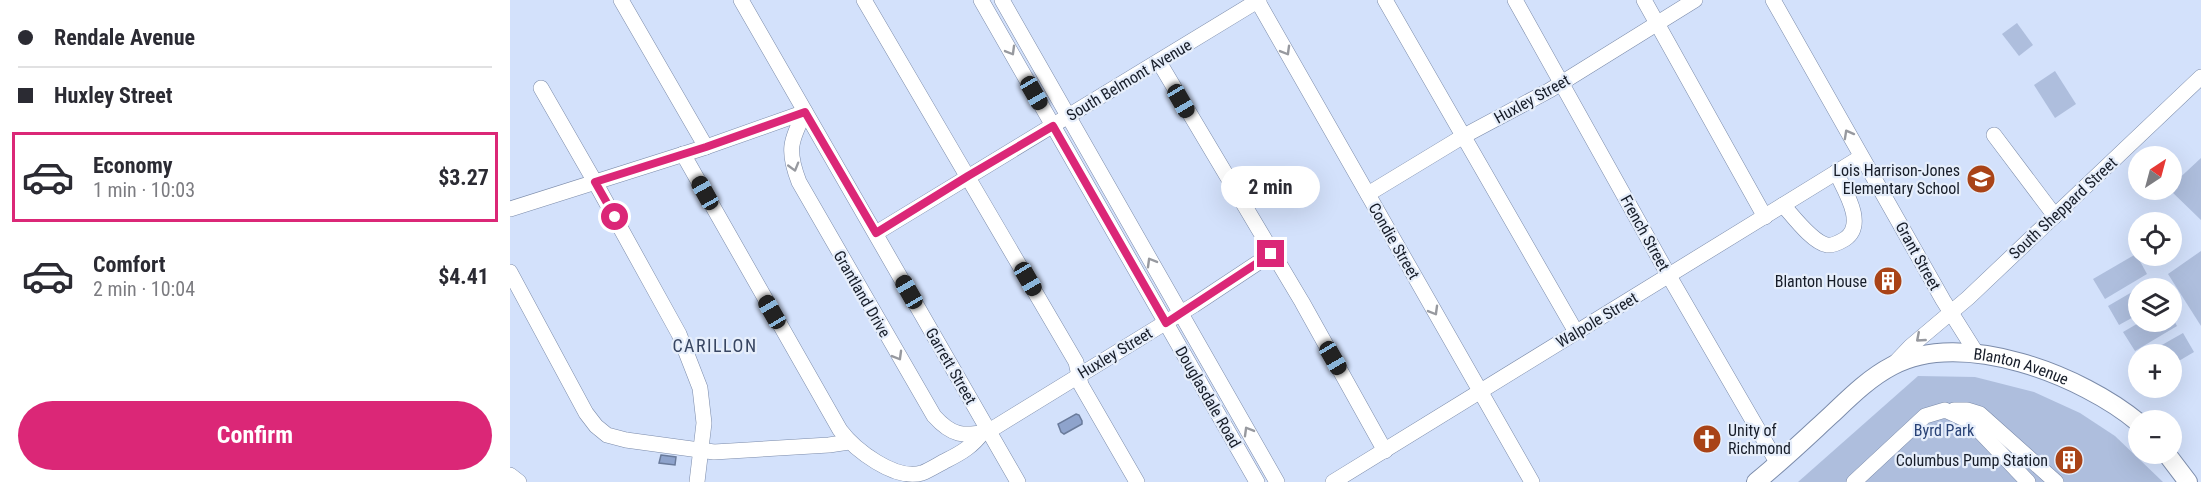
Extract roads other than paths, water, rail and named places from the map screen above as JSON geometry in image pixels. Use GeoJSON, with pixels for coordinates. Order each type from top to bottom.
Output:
{"type":"FeatureCollection","features":[{"type":"Feature","properties":{"kind":"main road","name":"Blanton Avenue"},"geometry":{"type":"LineString","coordinates":[[1756,482],[1863,386],[1892,366],[1920,355],[1977,354],[2037,367],[2061,376],[2110,401],[2128,415]]}},
{"type":"Feature","properties":{"kind":"main road"},"geometry":{"type":"LineString","coordinates":[[2174,464],[2188,482]]}},
{"type":"Feature","properties":{"kind":"street"},"geometry":{"type":"LineString","coordinates":[[621,0],[706,147]]}},
{"type":"Feature","properties":{"kind":"street","name":"Garrett Street"},"geometry":{"type":"LineString","coordinates":[[741,0],[876,233],[986,432],[1018,482]]}},
{"type":"Feature","properties":{"kind":"street"},"geometry":{"type":"LineString","coordinates":[[864,0],[1076,362],[1081,385],[1137,482]]}},
{"type":"Feature","properties":{"kind":"street","name":"Douglasdale Road"},"geometry":{"type":"LineString","coordinates":[[981,0],[1257,482]]}},
{"type":"Feature","properties":{"kind":"street","name":"Douglasdale Road"},"geometry":{"type":"LineString","coordinates":[[1002,0],[1277,482]]}},
{"type":"Feature","properties":{"kind":"street","name":"South Belmont Avenue"},"geometry":{"type":"LineString","coordinates":[[876,233],[1258,0]]}},
{"type":"Feature","properties":{"kind":"street","name":"Condie Street"},"geometry":{"type":"LineString","coordinates":[[1258,0],[1532,482]]}},
{"type":"Feature","properties":{"kind":"street"},"geometry":{"type":"LineString","coordinates":[[1385,0],[1576,332]]}},
{"type":"Feature","properties":{"kind":"street","name":"French Street"},"geometry":{"type":"LineString","coordinates":[[1515,0],[1778,464]]}},
{"type":"Feature","properties":{"kind":"street"},"geometry":{"type":"LineString","coordinates":[[1644,0],[1765,217]]}},
{"type":"Feature","properties":{"kind":"street","name":"Huxley Street"},"geometry":{"type":"LineString","coordinates":[[1368,194],[1462,137],[1562,83],[1695,0]]}},
{"type":"Feature","properties":{"kind":"street","name":"Grant Street"},"geometry":{"type":"LineString","coordinates":[[1773,0],[1950,312],[1977,354]]}},
{"type":"Feature","properties":{"kind":"street"},"geometry":{"type":"LineString","coordinates":[[1159,62],[1271,254],[1302,302],[1386,451]]}},
{"type":"Feature","properties":{"kind":"street","name":"South Sheppard Street"},"geometry":{"type":"LineString","coordinates":[[1950,312],[2201,77]]}},
{"type":"Feature","properties":{"kind":"street"},"geometry":{"type":"LineString","coordinates":[[541,88],[679,334],[700,388],[704,423],[697,482]]}},
{"type":"Feature","properties":{"kind":"street"},"geometry":{"type":"LineString","coordinates":[[510,209],[706,147],[805,112]]}},
{"type":"Feature","properties":{"kind":"street","name":"Grantland Drive"},"geometry":{"type":"LineString","coordinates":[[805,112],[790,148],[793,166],[799,182],[829,237],[934,416],[945,429],[958,434],[974,435],[986,432]]}},
{"type":"Feature","properties":{"kind":"street"},"geometry":{"type":"LineString","coordinates":[[1994,135],[2055,216]]}},
{"type":"Feature","properties":{"kind":"street"},"geometry":{"type":"LineString","coordinates":[[510,272],[586,413],[607,435],[626,440],[725,451],[849,442],[840,430],[683,154]]}},
{"type":"Feature","properties":{"kind":"street","name":"Walpole Street"},"geometry":{"type":"LineString","coordinates":[[1333,482],[1861,157]]}},
{"type":"Feature","properties":{"kind":"street"},"geometry":{"type":"LineString","coordinates":[[1783,205],[1810,235],[1827,245],[1839,243],[1848,237],[1853,228],[1853,211],[1836,172]]}},
{"type":"Feature","properties":{"kind":"street","name":"Huxley Street"},"geometry":{"type":"LineString","coordinates":[[849,442],[882,465],[900,474],[922,473],[964,451],[986,432],[1166,323],[1271,254]]}},
{"type":"Feature","properties":{"kind":"street","name":"Blanton Avenue"},"geometry":{"type":"LineString","coordinates":[[1892,366],[1950,312]]}},
{"type":"Feature","properties":{"kind":"street"},"geometry":{"type":"LineString","coordinates":[[1946,410],[1971,422],[2028,482]]}},
{"type":"Feature","properties":{"kind":"street"},"geometry":{"type":"LineString","coordinates":[[1854,482],[1924,416],[1946,410],[1966,410],[1980,414],[2056,482]]}},
{"type":"Feature","properties":{"kind":"street"},"geometry":{"type":"LineString","coordinates":[[510,476],[519,482]]}},
{"type":"Feature","properties":{"kind":"place","name":"Lois Harrison-Jones Elementary School"},"geometry":{"type":"Point","coordinates":[1981,179]}},
{"type":"Feature","properties":{"kind":"place","name":"Blanton House"},"geometry":{"type":"Point","coordinates":[1888,281]}},
{"type":"Feature","properties":{"kind":"place","name":"Unity of Richmond"},"geometry":{"type":"Point","coordinates":[1707,439]}},
{"type":"Feature","properties":{"kind":"place","name":"Columbus Pump Station"},"geometry":{"type":"Point","coordinates":[2069,460]}},
{"type":"Feature","properties":{"kind":"district","name":"CARILLON"},"geometry":{"type":"Point","coordinates":[715,345]}},
{"type":"Feature","properties":{"kind":"park label","name":"Byrd Park"},"geometry":{"type":"Point","coordinates":[1944,430]}}]}
